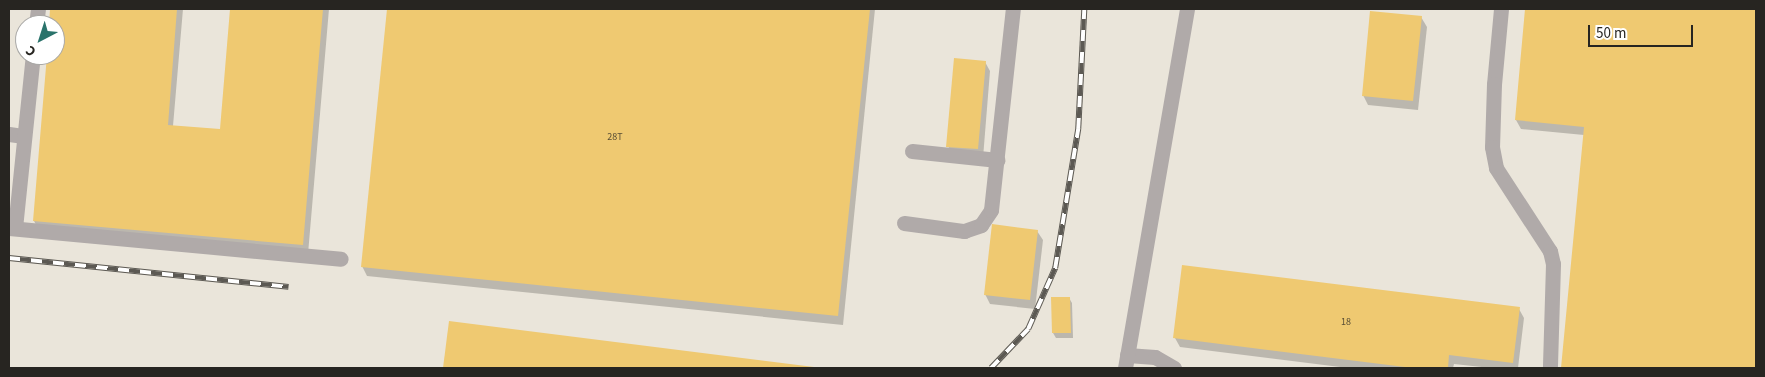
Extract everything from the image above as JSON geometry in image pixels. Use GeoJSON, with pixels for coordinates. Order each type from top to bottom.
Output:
{"type":"FeatureCollection","features":[{"type":"Feature","properties":{"kind":"lane"},"geometry":{"type":"LineString","coordinates":[[904,223],[964,231],[981,225],[991,210],[998,160],[1012,9]]}},
{"type":"Feature","properties":{"kind":"lane"},"geometry":{"type":"LineString","coordinates":[[1174,368],[1155,356],[1126,362],[1187,9]]}},
{"type":"Feature","properties":{"kind":"lane"},"geometry":{"type":"LineString","coordinates":[[1501,9],[1494,84],[1492,147],[1496,168],[1550,251],[1553,264],[1550,368]]}},
{"type":"Feature","properties":{"kind":"lane"},"geometry":{"type":"LineString","coordinates":[[32,65],[12,228],[341,259]]}},
{"type":"Feature","properties":{"kind":"lane"},"geometry":{"type":"LineString","coordinates":[[9,134],[24,136]]}},
{"type":"Feature","properties":{"kind":"lane"},"geometry":{"type":"LineString","coordinates":[[912,151],[998,160]]}},
{"type":"Feature","properties":{"kind":"building"},"geometry":{"type":"Polygon","coordinates":[[[50,9],[177,9],[168,125],[220,129],[230,9],[323,9],[303,245],[33,221],[46,65],[65,65],[65,15],[50,15],[50,9]]]}},
{"type":"Feature","properties":{"kind":"building"},"geometry":{"type":"Polygon","coordinates":[[[387,9],[870,9],[838,316],[361,267],[387,9]]]}},
{"type":"Feature","properties":{"kind":"building"},"geometry":{"type":"Polygon","coordinates":[[[1525,9],[1756,9],[1756,368],[1561,368],[1584,127],[1515,120],[1525,9]]]}},
{"type":"Feature","properties":{"kind":"building"},"geometry":{"type":"Polygon","coordinates":[[[1370,11],[1422,16],[1413,101],[1362,96],[1370,11]]]}},
{"type":"Feature","properties":{"kind":"building"},"geometry":{"type":"Polygon","coordinates":[[[954,58],[986,61],[978,149],[946,147],[954,58]]]}},
{"type":"Feature","properties":{"kind":"building"},"geometry":{"type":"Polygon","coordinates":[[[992,224],[1038,230],[1030,300],[984,295],[992,224]]]}},
{"type":"Feature","properties":{"kind":"building"},"geometry":{"type":"Polygon","coordinates":[[[1182,265],[1520,307],[1513,363],[1449,355],[1448,368],[1413,368],[1173,338],[1182,265]]]}},
{"type":"Feature","properties":{"kind":"building"},"geometry":{"type":"Polygon","coordinates":[[[1051,297],[1070,297],[1071,333],[1052,333],[1051,297]]]}},
{"type":"Feature","properties":{"kind":"building"},"geometry":{"type":"Polygon","coordinates":[[[449,321],[814,367],[814,368],[443,368],[449,321]]]}},
{"type":"Feature","properties":{"kind":"railway"},"geometry":{"type":"LineString","coordinates":[[991,368],[1028,329],[1055,268],[1078,129],[1084,9]]}},
{"type":"Feature","properties":{"kind":"railway"},"geometry":{"type":"LineString","coordinates":[[9,258],[288,287]]}}]}
